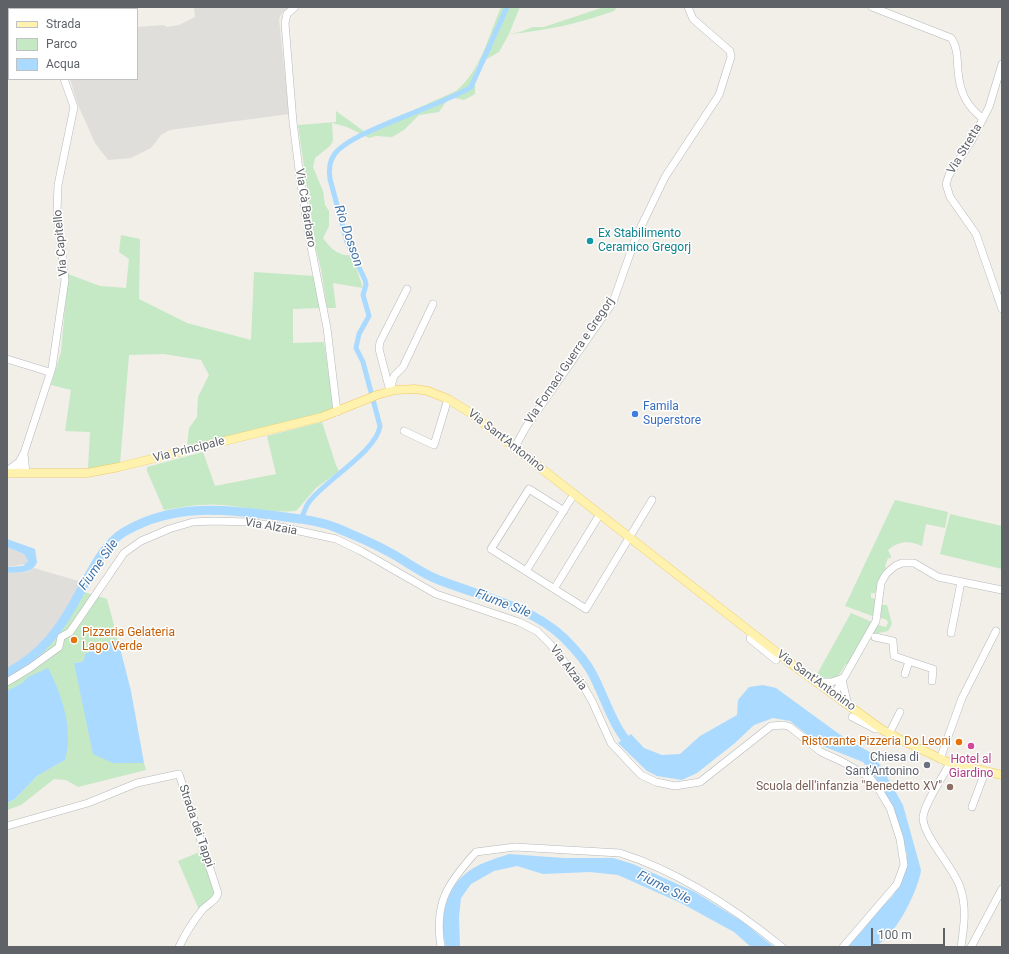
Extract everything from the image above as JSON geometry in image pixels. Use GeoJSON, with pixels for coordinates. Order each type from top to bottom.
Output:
{"type":"FeatureCollection","features":[{"type":"Feature","properties":{"kind":"main road","name":"Via Sant'Antonino"},"geometry":{"type":"LineString","coordinates":[[365,400],[390,391],[401,389],[422,390],[448,399],[469,412],[515,447],[752,633],[881,729],[950,763],[1002,775]]}},
{"type":"Feature","properties":{"kind":"main road","name":"Via Principale"},"geometry":{"type":"LineString","coordinates":[[7,472],[99,471],[337,412],[365,400]]}},
{"type":"Feature","properties":{"kind":"street","name":"Via Cà Barbaro"},"geometry":{"type":"LineString","coordinates":[[295,7],[287,14],[285,27],[293,122],[309,236],[327,328],[337,412]]}},
{"type":"Feature","properties":{"kind":"street","name":"Via Fornaci Guerra e Gregorj"},"geometry":{"type":"LineString","coordinates":[[515,447],[526,427],[613,302],[636,237],[665,177],[719,94],[731,54],[730,51],[693,20],[688,7]]}},
{"type":"Feature","properties":{"kind":"street","name":"Via Stretta"},"geometry":{"type":"LineString","coordinates":[[872,7],[951,38],[954,42],[958,58],[960,89],[970,109],[983,119]]}},
{"type":"Feature","properties":{"kind":"street","name":"Via Stretta"},"geometry":{"type":"LineString","coordinates":[[1002,64],[989,107],[972,140],[949,175],[946,188],[950,197],[976,234],[1002,309]]}},
{"type":"Feature","properties":{"kind":"street","name":"Via Capitello"},"geometry":{"type":"LineString","coordinates":[[7,472],[19,462],[24,453],[50,374],[65,280],[57,211],[58,185],[74,113],[72,98],[64,80]]}},
{"type":"Feature","properties":{"kind":"street"},"geometry":{"type":"LineString","coordinates":[[390,391],[379,349],[380,342],[407,289]]}},
{"type":"Feature","properties":{"kind":"street"},"geometry":{"type":"LineString","coordinates":[[390,391],[394,376],[404,368],[433,304]]}},
{"type":"Feature","properties":{"kind":"street"},"geometry":{"type":"LineString","coordinates":[[7,359],[46,371],[50,374]]}},
{"type":"Feature","properties":{"kind":"street"},"geometry":{"type":"LineString","coordinates":[[404,431],[434,445],[448,399]]}},
{"type":"Feature","properties":{"kind":"street","name":"Via Capitello"},"geometry":{"type":"LineString","coordinates":[[24,453],[24,473]]}},
{"type":"Feature","properties":{"kind":"street"},"geometry":{"type":"LineString","coordinates":[[19,462],[24,473]]}},
{"type":"Feature","properties":{"kind":"street"},"geometry":{"type":"LineString","coordinates":[[564,511],[529,489],[491,549],[586,609],[652,500]]}},
{"type":"Feature","properties":{"kind":"street"},"geometry":{"type":"LineString","coordinates":[[526,571],[574,494]]}},
{"type":"Feature","properties":{"kind":"street"},"geometry":{"type":"LineString","coordinates":[[554,589],[600,514]]}},
{"type":"Feature","properties":{"kind":"street","name":"Via Alzaia"},"geometry":{"type":"LineString","coordinates":[[7,682],[30,668],[59,647],[61,637],[70,632],[124,553],[141,541],[169,529],[193,522],[234,521],[281,527],[336,539],[361,551],[436,594],[519,622],[537,631],[550,644],[582,684],[592,701],[612,743],[646,778],[675,786],[700,782],[771,726],[784,725],[790,727],[821,752],[848,764],[869,777],[884,796],[894,816],[904,865],[897,884],[843,947]]}},
{"type":"Feature","properties":{"kind":"street"},"geometry":{"type":"LineString","coordinates":[[834,695],[876,621],[881,583],[892,568],[902,563],[914,563],[937,576],[1002,590]]}},
{"type":"Feature","properties":{"kind":"street"},"geometry":{"type":"LineString","coordinates":[[951,633],[961,582]]}},
{"type":"Feature","properties":{"kind":"street"},"geometry":{"type":"LineString","coordinates":[[940,759],[962,698],[996,631]]}},
{"type":"Feature","properties":{"kind":"street","name":"Via Sant'Antonino"},"geometry":{"type":"LineString","coordinates":[[752,633],[750,639],[776,660]]}},
{"type":"Feature","properties":{"kind":"street"},"geometry":{"type":"LineString","coordinates":[[875,637],[893,642],[894,656],[933,669],[932,681]]}},
{"type":"Feature","properties":{"kind":"street"},"geometry":{"type":"LineString","coordinates":[[904,674],[909,661]]}},
{"type":"Feature","properties":{"kind":"street"},"geometry":{"type":"LineString","coordinates":[[816,682],[832,682],[842,679]]}},
{"type":"Feature","properties":{"kind":"street"},"geometry":{"type":"LineString","coordinates":[[842,679],[843,689],[848,705]]}},
{"type":"Feature","properties":{"kind":"street"},"geometry":{"type":"LineString","coordinates":[[889,734],[900,712]]}},
{"type":"Feature","properties":{"kind":"street","name":"Via Sant'Antonino"},"geometry":{"type":"LineString","coordinates":[[852,717],[875,729],[881,729]]}},
{"type":"Feature","properties":{"kind":"street"},"geometry":{"type":"LineString","coordinates":[[950,763],[928,804],[923,817],[925,826],[960,886],[964,919],[961,947]]}},
{"type":"Feature","properties":{"kind":"street"},"geometry":{"type":"LineString","coordinates":[[972,807],[985,772]]}},
{"type":"Feature","properties":{"kind":"street","name":"Strada dei Tappi"},"geometry":{"type":"LineString","coordinates":[[7,826],[88,803],[137,783],[179,774],[218,896],[203,909],[192,924],[179,947]]}},
{"type":"Feature","properties":{"kind":"street"},"geometry":{"type":"LineString","coordinates":[[441,947],[440,915],[447,888],[452,879],[476,852],[515,847],[620,854],[631,857],[672,875],[747,918],[782,947]]}},
{"type":"Feature","properties":{"kind":"street"},"geometry":{"type":"LineString","coordinates":[[971,947],[1002,889]]}},
{"type":"Feature","properties":{"kind":"shaded area"},"geometry":{"type":"Polygon","coordinates":[[[194,7],[289,7],[282,13],[279,19],[289,114],[170,130],[161,135],[151,148],[131,158],[108,160],[95,143],[78,105],[70,80],[138,80],[138,27],[163,25],[167,27],[179,25],[195,17],[194,7]]]}},
{"type":"Feature","properties":{"kind":"shaded area"},"geometry":{"type":"Polygon","coordinates":[[[7,547],[24,554],[28,560],[26,564],[7,567],[7,547]]]}},
{"type":"Feature","properties":{"kind":"shaded area"},"geometry":{"type":"Polygon","coordinates":[[[34,568],[82,582],[68,611],[42,647],[26,662],[7,674],[7,573],[27,572],[34,568]]]}},
{"type":"Feature","properties":{"kind":"green space"},"geometry":{"type":"Polygon","coordinates":[[[501,7],[520,7],[509,34],[499,52],[478,64],[475,72],[475,94],[464,100],[449,97],[439,112],[419,115],[404,130],[392,137],[376,136],[369,138],[347,127],[332,123],[333,141],[330,146],[315,158],[313,167],[323,191],[325,205],[329,211],[329,226],[323,238],[335,251],[343,255],[352,255],[363,288],[333,283],[336,308],[327,308],[321,269],[316,249],[298,125],[336,122],[336,111],[365,132],[456,91],[464,83],[478,63],[501,7]]]}},
{"type":"Feature","properties":{"kind":"green space"},"geometry":{"type":"Polygon","coordinates":[[[604,7],[617,7],[614,11],[576,23],[550,29],[509,34],[533,27],[544,27],[604,7]]]}},
{"type":"Feature","properties":{"kind":"green space"},"geometry":{"type":"Polygon","coordinates":[[[121,235],[140,239],[139,299],[187,323],[251,340],[254,272],[315,276],[320,308],[293,309],[293,343],[324,342],[334,410],[187,447],[189,428],[197,417],[198,397],[209,375],[201,360],[164,354],[129,355],[120,464],[101,468],[88,468],[90,432],[65,431],[71,390],[51,385],[61,352],[68,274],[100,286],[126,288],[129,259],[119,252],[121,235]]]}},
{"type":"Feature","properties":{"kind":"green space"},"geometry":{"type":"Polygon","coordinates":[[[322,422],[339,471],[316,488],[296,511],[268,511],[215,505],[164,510],[147,471],[147,467],[203,452],[215,486],[276,474],[267,436],[322,422]]]}},
{"type":"Feature","properties":{"kind":"green space"},"geometry":{"type":"Polygon","coordinates":[[[895,500],[948,512],[945,528],[926,524],[922,546],[904,542],[888,550],[891,556],[890,559],[888,558],[886,567],[875,593],[871,593],[871,598],[876,599],[875,617],[845,606],[895,500]]]}},
{"type":"Feature","properties":{"kind":"green space"},"geometry":{"type":"Polygon","coordinates":[[[950,514],[1002,526],[1002,569],[940,554],[950,514]]]}},
{"type":"Feature","properties":{"kind":"green space"},"geometry":{"type":"Polygon","coordinates":[[[84,592],[107,599],[118,640],[102,644],[85,654],[82,662],[74,663],[142,763],[144,763],[146,770],[78,787],[66,780],[54,779],[21,805],[7,810],[7,803],[15,799],[37,776],[65,760],[28,677],[22,683],[7,691],[7,674],[21,667],[44,650],[84,592]]]}},
{"type":"Feature","properties":{"kind":"green space"},"geometry":{"type":"Polygon","coordinates":[[[881,605],[887,605],[892,624],[888,631],[874,634],[873,632],[878,625],[886,627],[888,623],[887,620],[881,618],[881,605]]]}},
{"type":"Feature","properties":{"kind":"green space"},"geometry":{"type":"Polygon","coordinates":[[[851,613],[872,622],[848,664],[846,664],[839,675],[841,676],[835,679],[822,679],[816,676],[851,613]]]}},
{"type":"Feature","properties":{"kind":"green space"},"geometry":{"type":"Polygon","coordinates":[[[202,851],[217,896],[200,912],[178,861],[202,851]]]}},
{"type":"Feature","properties":{"kind":"water"},"geometry":{"type":"Polygon","coordinates":[[[7,539],[35,549],[37,562],[32,569],[25,572],[7,573],[7,567],[23,566],[28,561],[24,554],[7,547],[7,539]]]}},
{"type":"Feature","properties":{"kind":"water"},"geometry":{"type":"Polygon","coordinates":[[[118,640],[131,691],[144,763],[113,763],[93,754],[74,663],[82,662],[85,654],[102,644],[118,640]]]}},
{"type":"Feature","properties":{"kind":"water"},"geometry":{"type":"Polygon","coordinates":[[[48,668],[58,690],[65,713],[68,737],[65,760],[37,776],[15,799],[7,803],[7,691],[22,683],[28,677],[48,668]]]}},
{"type":"Feature","properties":{"kind":"water"},"geometry":{"type":"Polygon","coordinates":[[[763,685],[776,688],[839,734],[871,753],[881,766],[903,805],[921,870],[919,879],[904,914],[888,936],[880,943],[872,947],[844,947],[863,930],[876,912],[892,897],[903,878],[907,854],[891,804],[875,777],[863,762],[820,745],[790,721],[773,718],[754,725],[735,743],[697,773],[682,780],[657,776],[647,771],[618,743],[631,734],[644,748],[662,755],[680,754],[700,736],[737,715],[738,700],[749,687],[763,685]]]}},
{"type":"Feature","properties":{"kind":"water"},"geometry":{"type":"Polygon","coordinates":[[[509,854],[564,858],[613,858],[633,864],[695,892],[743,922],[774,947],[751,947],[734,932],[681,903],[618,875],[590,872],[543,874],[517,866],[494,871],[471,884],[461,898],[459,917],[460,947],[446,947],[443,918],[448,899],[457,882],[469,871],[485,862],[509,854]]]}},
{"type":"Feature","properties":{"kind":"waterway","name":"Rio Dosson"},"geometry":{"type":"LineString","coordinates":[[301,519],[309,502],[370,445],[377,436],[380,426],[363,362],[356,348],[359,334],[369,316],[363,295],[366,285],[347,242],[330,179],[331,161],[334,155],[343,146],[358,137],[471,87],[507,7]]}},
{"type":"Feature","properties":{"kind":"waterway","name":"Fiume Sile"},"geometry":{"type":"LineString","coordinates":[[7,673],[20,666],[41,649],[50,639],[66,617],[104,551],[124,532],[161,516],[180,512],[219,510],[258,513],[308,520],[330,525],[381,548],[432,577],[504,603],[536,617],[564,638],[584,661],[593,675],[620,732],[633,748]]}},
{"type":"Feature","properties":{"kind":"place","name":"Ex Stabilimento Ceramico Gregorj"},"geometry":{"type":"Point","coordinates":[590,241]}},
{"type":"Feature","properties":{"kind":"place","name":"Famila Superstore"},"geometry":{"type":"Point","coordinates":[635,414]}},
{"type":"Feature","properties":{"kind":"place","name":"Pizzeria Gelateria Lago Verde"},"geometry":{"type":"Point","coordinates":[74,640]}},
{"type":"Feature","properties":{"kind":"place","name":"Ristorante Pizzeria Do Leoni"},"geometry":{"type":"Point","coordinates":[959,742]}},
{"type":"Feature","properties":{"kind":"place","name":"Hotel al Giardino"},"geometry":{"type":"Point","coordinates":[971,746]}},
{"type":"Feature","properties":{"kind":"place","name":"Chiesa di Sant'Antonino"},"geometry":{"type":"Point","coordinates":[927,765]}},
{"type":"Feature","properties":{"kind":"place","name":"Scuola dell'infanzia \"Benedetto XV\""},"geometry":{"type":"Point","coordinates":[950,787]}}]}
